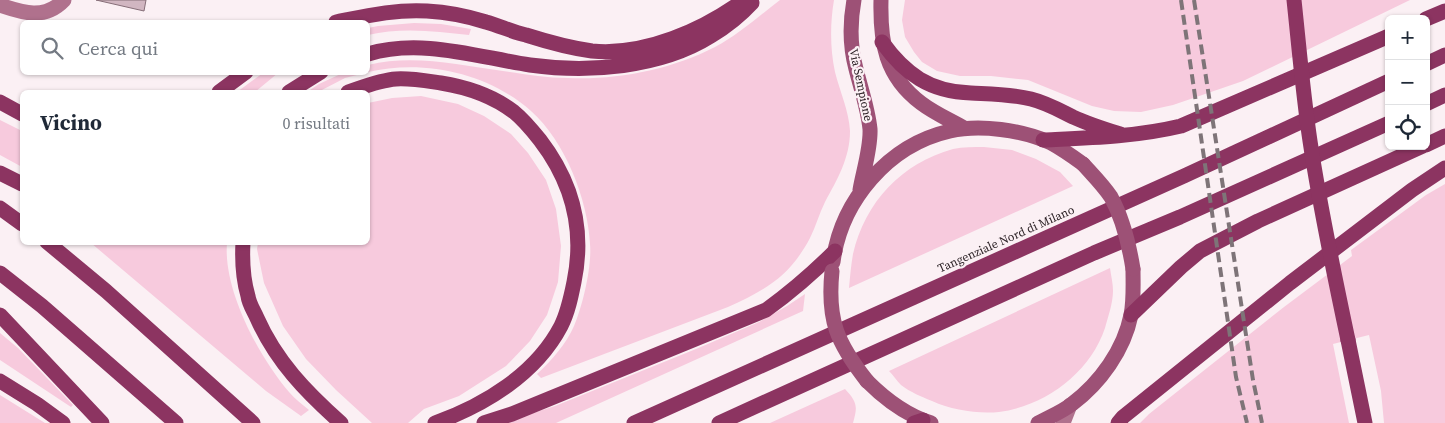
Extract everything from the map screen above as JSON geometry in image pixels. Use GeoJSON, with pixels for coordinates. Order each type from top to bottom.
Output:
{"type":"FeatureCollection","features":[{"type":"Feature","properties":{"kind":"highway"},"geometry":{"type":"LineString","coordinates":[[346,20],[387,12],[426,11],[452,14],[574,48],[612,51],[646,47],[690,32],[744,0]]}},
{"type":"Feature","properties":{"kind":"highway"},"geometry":{"type":"LineString","coordinates":[[370,54],[400,49],[430,49],[530,65],[588,68],[612,67],[642,62],[690,47],[710,37],[730,23],[755,0]]}},
{"type":"Feature","properties":{"kind":"highway"},"geometry":{"type":"LineString","coordinates":[[1294,0],[1310,141],[1321,206],[1365,423]]}},
{"type":"Feature","properties":{"kind":"highway"},"geometry":{"type":"LineString","coordinates":[[1430,17],[1445,11]]}},
{"type":"Feature","properties":{"kind":"highway"},"geometry":{"type":"LineString","coordinates":[[1043,140],[1129,136],[1155,133],[1181,126],[1385,38]]}},
{"type":"Feature","properties":{"kind":"highway"},"geometry":{"type":"LineString","coordinates":[[882,42],[894,58],[907,70],[924,82],[939,89],[971,93],[1006,94],[1032,99],[1092,124],[1129,136]]}},
{"type":"Feature","properties":{"kind":"highway"},"geometry":{"type":"LineString","coordinates":[[1430,62],[1445,55]]}},
{"type":"Feature","properties":{"kind":"highway"},"geometry":{"type":"LineString","coordinates":[[222,90],[242,75]]}},
{"type":"Feature","properties":{"kind":"highway"},"geometry":{"type":"LineString","coordinates":[[292,90],[316,75]]}},
{"type":"Feature","properties":{"kind":"highway"},"geometry":{"type":"LineString","coordinates":[[353,90],[395,79],[429,81],[461,86],[490,98],[514,112],[532,130],[553,157],[572,200],[576,218],[578,265],[569,304],[561,325],[551,342],[507,388],[453,417],[435,423]]}},
{"type":"Feature","properties":{"kind":"highway","name":"Tangenziale Nord di Milano"},"geometry":{"type":"LineString","coordinates":[[634,423],[1175,180],[1385,83]]}},
{"type":"Feature","properties":{"kind":"highway"},"geometry":{"type":"LineString","coordinates":[[1430,102],[1445,95]]}},
{"type":"Feature","properties":{"kind":"highway"},"geometry":{"type":"LineString","coordinates":[[0,102],[20,113]]}},
{"type":"Feature","properties":{"kind":"highway"},"geometry":{"type":"LineString","coordinates":[[719,423],[1385,124]]}},
{"type":"Feature","properties":{"kind":"highway"},"geometry":{"type":"LineString","coordinates":[[1430,143],[1445,136]]}},
{"type":"Feature","properties":{"kind":"highway"},"geometry":{"type":"LineString","coordinates":[[1131,315],[1180,267],[1200,251],[1258,221],[1414,150]]}},
{"type":"Feature","properties":{"kind":"highway"},"geometry":{"type":"LineString","coordinates":[[1118,423],[1290,283],[1412,190],[1445,168]]}},
{"type":"Feature","properties":{"kind":"highway"},"geometry":{"type":"LineString","coordinates":[[0,173],[20,183]]}},
{"type":"Feature","properties":{"kind":"highway"},"geometry":{"type":"LineString","coordinates":[[0,208],[20,223]]}},
{"type":"Feature","properties":{"kind":"highway"},"geometry":{"type":"LineString","coordinates":[[51,245],[106,291],[253,423]]}},
{"type":"Feature","properties":{"kind":"highway"},"geometry":{"type":"LineString","coordinates":[[243,245],[242,260],[248,297],[264,333],[283,364],[308,392],[341,423]]}},
{"type":"Feature","properties":{"kind":"highway"},"geometry":{"type":"LineString","coordinates":[[484,423],[512,414],[766,310],[807,279],[834,251]]}},
{"type":"Feature","properties":{"kind":"highway"},"geometry":{"type":"LineString","coordinates":[[0,273],[42,306],[176,423]]}},
{"type":"Feature","properties":{"kind":"highway"},"geometry":{"type":"LineString","coordinates":[[0,315],[102,423]]}},
{"type":"Feature","properties":{"kind":"highway"},"geometry":{"type":"LineString","coordinates":[[0,381],[37,404],[62,423]]}},
{"type":"Feature","properties":{"kind":"main road"},"geometry":{"type":"LineString","coordinates":[[0,5],[31,14],[51,9],[60,5],[64,0]]}},
{"type":"Feature","properties":{"kind":"main road","name":"Via Sempione"},"geometry":{"type":"LineString","coordinates":[[854,0],[851,38],[855,67],[869,118],[870,133],[859,193]]}},
{"type":"Feature","properties":{"kind":"main road"},"geometry":{"type":"LineString","coordinates":[[881,0],[882,42],[893,71],[901,84],[923,104],[964,128]]}},
{"type":"Feature","properties":{"kind":"main road"},"geometry":{"type":"LineString","coordinates":[[922,422],[882,396],[867,381],[843,347],[834,327],[831,311],[830,289],[834,251],[850,208],[859,193],[891,159],[927,138],[964,128],[984,128],[1008,131],[1043,140],[1066,152],[1082,164],[1110,197],[1127,234],[1133,269],[1131,315],[1120,347],[1103,374],[1089,391],[1070,405],[1038,423]]}},
{"type":"Feature","properties":{"kind":"main road"},"geometry":{"type":"LineString","coordinates":[[1063,423],[1070,405]]}},
{"type":"Feature","properties":{"kind":"shaded area"},"geometry":{"type":"Polygon","coordinates":[[[780,0],[834,0],[831,45],[835,72],[848,116],[849,141],[842,168],[810,238],[785,272],[765,288],[742,301],[541,378],[537,374],[558,352],[574,326],[584,297],[590,263],[590,244],[585,209],[564,155],[554,138],[531,111],[495,87],[454,72],[411,67],[370,72],[370,65],[402,60],[419,60],[527,75],[606,77],[643,72],[680,62],[715,47],[740,31],[780,0]]]}},
{"type":"Feature","properties":{"kind":"shaded area"},"geometry":{"type":"Polygon","coordinates":[[[905,0],[1410,0],[1243,81],[1173,105],[1141,112],[1114,111],[1092,106],[1028,80],[991,76],[960,76],[937,71],[922,62],[905,37],[902,20],[905,0]]]}},
{"type":"Feature","properties":{"kind":"shaded area"},"geometry":{"type":"Polygon","coordinates":[[[414,23],[441,24],[471,29],[469,35],[405,30],[370,35],[370,28],[414,23]]]}},
{"type":"Feature","properties":{"kind":"shaded area"},"geometry":{"type":"Polygon","coordinates":[[[260,75],[276,75],[257,90],[240,90],[260,75]]]}},
{"type":"Feature","properties":{"kind":"shaded area"},"geometry":{"type":"Polygon","coordinates":[[[338,75],[357,75],[345,78],[322,90],[310,90],[338,75]]]}},
{"type":"Feature","properties":{"kind":"shaded area"},"geometry":{"type":"Polygon","coordinates":[[[421,96],[458,104],[484,116],[511,134],[528,153],[546,180],[556,209],[561,246],[558,282],[547,315],[530,341],[506,366],[459,396],[424,409],[408,423],[372,423],[306,359],[283,326],[264,283],[257,249],[258,245],[370,245],[370,103],[392,98],[421,96]]]}},
{"type":"Feature","properties":{"kind":"shaded area"},"geometry":{"type":"Polygon","coordinates":[[[0,120],[20,130],[20,166],[0,155],[0,120]]]}},
{"type":"Feature","properties":{"kind":"shaded area"},"geometry":{"type":"Polygon","coordinates":[[[984,147],[1012,150],[1036,159],[1060,172],[1073,186],[849,288],[853,254],[859,235],[876,202],[888,187],[918,164],[935,155],[957,148],[984,147]]]}},
{"type":"Feature","properties":{"kind":"shaded area"},"geometry":{"type":"Polygon","coordinates":[[[1445,184],[1445,423],[1384,423],[1381,391],[1369,335],[1333,344],[1349,423],[1140,423],[1284,307],[1352,256],[1351,250],[1426,195],[1445,184]]]}},
{"type":"Feature","properties":{"kind":"shaded area"},"geometry":{"type":"Polygon","coordinates":[[[93,245],[227,245],[227,261],[231,281],[245,322],[266,361],[291,395],[309,410],[301,416],[266,391],[93,245]]]}},
{"type":"Feature","properties":{"kind":"shaded area"},"geometry":{"type":"Polygon","coordinates":[[[1110,268],[1113,288],[1112,300],[1105,328],[1098,344],[1089,359],[1064,385],[1033,403],[999,412],[956,409],[908,390],[889,371],[1110,268]]]}},
{"type":"Feature","properties":{"kind":"shaded area"},"geometry":{"type":"Polygon","coordinates":[[[805,294],[803,311],[556,423],[502,423],[555,406],[696,349],[759,322],[805,294]]]}},
{"type":"Feature","properties":{"kind":"shaded area"},"geometry":{"type":"Polygon","coordinates":[[[0,333],[18,348],[73,405],[71,407],[0,360],[0,333]]]}},
{"type":"Feature","properties":{"kind":"shaded area"},"geometry":{"type":"Polygon","coordinates":[[[845,389],[855,404],[856,412],[853,423],[770,423],[845,389]]]}},
{"type":"Feature","properties":{"kind":"shaded area"},"geometry":{"type":"Polygon","coordinates":[[[0,395],[45,423],[0,423],[0,395]]]}},
{"type":"Feature","properties":{"kind":"building"},"geometry":{"type":"Polygon","coordinates":[[[96,0],[146,0],[144,11],[96,0]]]}},
{"type":"Feature","properties":{"kind":"railway"},"geometry":{"type":"LineString","coordinates":[[1181,0],[1236,377],[1247,423]]}},
{"type":"Feature","properties":{"kind":"railway"},"geometry":{"type":"LineString","coordinates":[[1194,0],[1253,380],[1262,423]]}}]}
